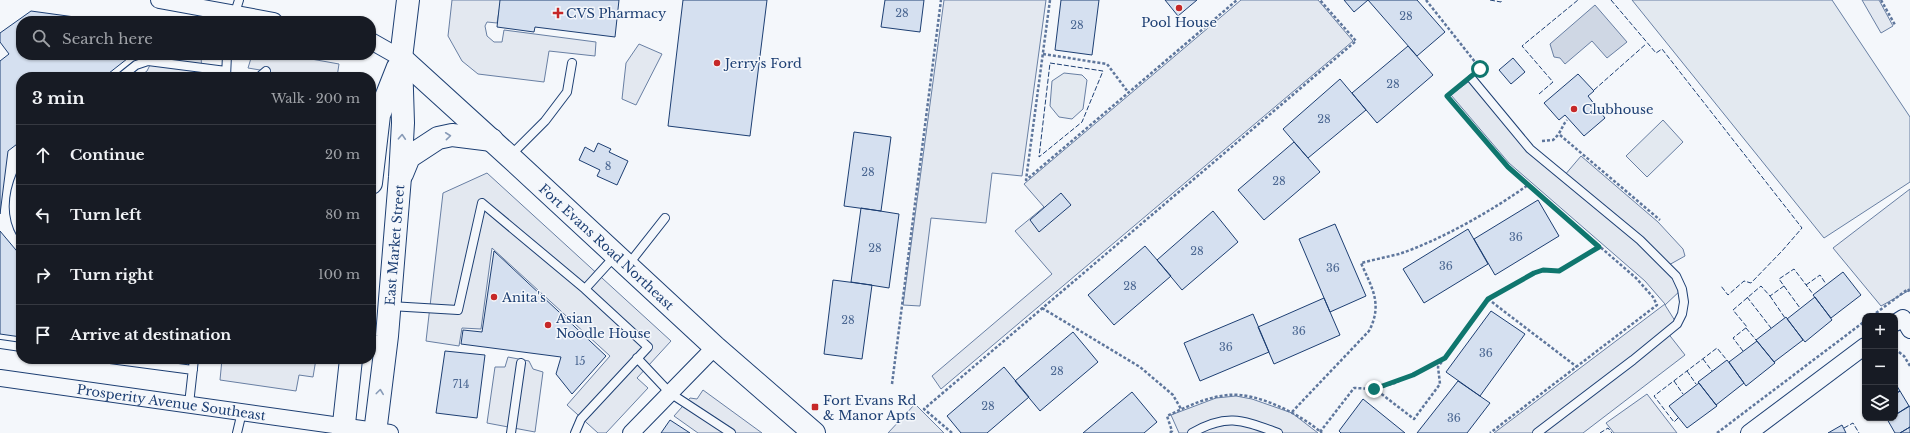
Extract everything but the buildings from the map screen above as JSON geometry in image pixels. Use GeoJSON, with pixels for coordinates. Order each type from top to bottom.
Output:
{"type":"FeatureCollection","features":[{"type":"Feature","properties":{"kind":"main road","name":"East Market Street"},"geometry":{"type":"LineString","coordinates":[[380,432],[400,177],[403,123],[401,58],[408,0]]}},
{"type":"Feature","properties":{"kind":"main road","name":"East Market Street"},"geometry":{"type":"LineString","coordinates":[[376,140],[379,115],[401,58]]}},
{"type":"Feature","properties":{"kind":"main road","name":"Fort Evans Road Northeast"},"geometry":{"type":"LineString","coordinates":[[401,58],[510,156],[714,347],[812,433]]}},
{"type":"Feature","properties":{"kind":"main road"},"geometry":{"type":"LineString","coordinates":[[400,177],[409,157],[438,138],[452,135],[492,140]]}},
{"type":"Feature","properties":{"kind":"main road"},"geometry":{"type":"LineString","coordinates":[[343,430],[350,364]]}},
{"type":"Feature","properties":{"kind":"street"},"geometry":{"type":"LineString","coordinates":[[165,1],[253,16]]}},
{"type":"Feature","properties":{"kind":"street"},"geometry":{"type":"LineString","coordinates":[[376,44],[401,58]]}},
{"type":"Feature","properties":{"kind":"street"},"geometry":{"type":"LineString","coordinates":[[1898,321],[1903,318],[1910,330]]}},
{"type":"Feature","properties":{"kind":"street"},"geometry":{"type":"LineString","coordinates":[[631,433],[714,347]]}},
{"type":"Feature","properties":{"kind":"street"},"geometry":{"type":"LineString","coordinates":[[1749,433],[1862,348]]}},
{"type":"Feature","properties":{"kind":"street","name":"Prosperity Avenue Southeast"},"geometry":{"type":"LineString","coordinates":[[0,378],[242,412],[343,430]]}},
{"type":"Feature","properties":{"kind":"street","name":"East Market Street"},"geometry":{"type":"LineString","coordinates":[[343,430],[380,432]]}},
{"type":"Feature","properties":{"kind":"lane"},"geometry":{"type":"LineString","coordinates":[[226,72],[227,60]]}},
{"type":"Feature","properties":{"kind":"lane"},"geometry":{"type":"LineString","coordinates":[[127,72],[136,65],[148,61],[214,72]]}},
{"type":"Feature","properties":{"kind":"lane"},"geometry":{"type":"LineString","coordinates":[[510,156],[525,143],[545,121],[567,92],[572,63]]}},
{"type":"Feature","properties":{"kind":"lane"},"geometry":{"type":"LineString","coordinates":[[1468,81],[1530,149],[1640,240],[1676,276],[1682,289],[1684,302],[1682,314],[1677,324],[1633,360],[1537,433]]}},
{"type":"Feature","properties":{"kind":"lane"},"geometry":{"type":"LineString","coordinates":[[16,187],[13,209],[16,223]]}},
{"type":"Feature","properties":{"kind":"lane"},"geometry":{"type":"LineString","coordinates":[[389,306],[458,310],[482,202],[584,289],[648,347],[580,419],[575,433]]}},
{"type":"Feature","properties":{"kind":"lane"},"geometry":{"type":"LineString","coordinates":[[584,289],[621,261],[665,218]]}},
{"type":"Feature","properties":{"kind":"lane"},"geometry":{"type":"LineString","coordinates":[[0,344],[16,346]]}},
{"type":"Feature","properties":{"kind":"lane"},"geometry":{"type":"LineString","coordinates":[[637,358],[670,393],[731,433]]}},
{"type":"Feature","properties":{"kind":"lane"},"geometry":{"type":"LineString","coordinates":[[511,433],[521,363]]}},
{"type":"Feature","properties":{"kind":"lane"},"geometry":{"type":"LineString","coordinates":[[148,364],[193,370]]}},
{"type":"Feature","properties":{"kind":"lane"},"geometry":{"type":"LineString","coordinates":[[189,404],[194,364]]}},
{"type":"Feature","properties":{"kind":"lane"},"geometry":{"type":"LineString","coordinates":[[237,433],[242,412]]}},
{"type":"Feature","properties":{"kind":"lane"},"geometry":{"type":"LineString","coordinates":[[1192,433],[1208,424],[1229,419],[1251,423],[1278,433]]}},
{"type":"Feature","properties":{"kind":"path"},"geometry":{"type":"LineString","coordinates":[[892,384],[942,0]]}},
{"type":"Feature","properties":{"kind":"path"},"geometry":{"type":"LineString","coordinates":[[1050,0],[1026,180],[1237,0]]}},
{"type":"Feature","properties":{"kind":"path"},"geometry":{"type":"LineString","coordinates":[[952,433],[924,409],[1356,41],[1320,0]]}},
{"type":"Feature","properties":{"kind":"path"},"geometry":{"type":"LineString","coordinates":[[1426,0],[1480,69]]}},
{"type":"Feature","properties":{"kind":"path"},"geometry":{"type":"LineString","coordinates":[[1881,0],[1895,25]]}},
{"type":"Feature","properties":{"kind":"path"},"geometry":{"type":"LineString","coordinates":[[1043,54],[1107,64],[1128,92]]}},
{"type":"Feature","properties":{"kind":"path"},"geometry":{"type":"LineString","coordinates":[[1468,81],[1447,96],[1508,167],[1636,278],[1653,297],[1657,304],[1490,433]]}},
{"type":"Feature","properties":{"kind":"path"},"geometry":{"type":"LineString","coordinates":[[1538,138],[1542,141],[1548,142],[1553,140],[1560,135],[1567,120]]}},
{"type":"Feature","properties":{"kind":"path"},"geometry":{"type":"LineString","coordinates":[[1560,135],[1660,220]]}},
{"type":"Feature","properties":{"kind":"path"},"geometry":{"type":"LineString","coordinates":[[1292,412],[1369,331],[1375,319],[1377,307],[1374,292],[1360,263],[1399,253],[1425,244],[1464,224],[1528,185]]}},
{"type":"Feature","properties":{"kind":"path"},"geometry":{"type":"LineString","coordinates":[[1374,389],[1414,419],[1440,384],[1438,368],[1488,299],[1534,273],[1543,270],[1559,271],[1599,247]]}},
{"type":"Feature","properties":{"kind":"path"},"geometry":{"type":"LineString","coordinates":[[1876,313],[1908,288],[1910,292]]}},
{"type":"Feature","properties":{"kind":"path"},"geometry":{"type":"LineString","coordinates":[[1488,299],[1576,366]]}},
{"type":"Feature","properties":{"kind":"path"},"geometry":{"type":"LineString","coordinates":[[1042,308],[1140,367],[1173,394],[1181,409]]}},
{"type":"Feature","properties":{"kind":"path"},"geometry":{"type":"LineString","coordinates":[[1717,433],[1862,323]]}},
{"type":"Feature","properties":{"kind":"path"},"geometry":{"type":"LineString","coordinates":[[1898,351],[1904,356],[1910,366]]}},
{"type":"Feature","properties":{"kind":"path"},"geometry":{"type":"LineString","coordinates":[[1320,432],[1354,388],[1374,389],[1413,375],[1445,358]]}},
{"type":"Feature","properties":{"kind":"shaded area"},"geometry":{"type":"Polygon","coordinates":[[[452,0],[501,0],[497,23],[487,22],[485,26],[487,36],[494,42],[502,42],[504,30],[596,42],[595,56],[549,51],[544,82],[478,74],[462,61],[448,36],[452,0]]]}},
{"type":"Feature","properties":{"kind":"shaded area"},"geometry":{"type":"Polygon","coordinates":[[[944,0],[1046,0],[1022,176],[992,173],[986,223],[931,218],[920,306],[903,305],[944,0]]]}},
{"type":"Feature","properties":{"kind":"shaded area"},"geometry":{"type":"Polygon","coordinates":[[[1241,0],[1318,0],[1353,41],[941,389],[932,376],[1052,274],[1015,231],[1044,207],[1024,184],[1241,0]]]}},
{"type":"Feature","properties":{"kind":"shaded area"},"geometry":{"type":"Polygon","coordinates":[[[1632,0],[1832,0],[1910,117],[1910,182],[1824,238],[1632,0]]]}},
{"type":"Feature","properties":{"kind":"shaded area"},"geometry":{"type":"Polygon","coordinates":[[[1862,0],[1879,0],[1893,26],[1881,33],[1862,0]]]}},
{"type":"Feature","properties":{"kind":"shaded area"},"geometry":{"type":"Polygon","coordinates":[[[1595,5],[1627,42],[1607,58],[1592,41],[1565,64],[1560,58],[1554,57],[1550,44],[1595,5]]]}},
{"type":"Feature","properties":{"kind":"shaded area"},"geometry":{"type":"Polygon","coordinates":[[[639,44],[662,54],[636,105],[622,99],[626,63],[639,44]]]}},
{"type":"Feature","properties":{"kind":"shaded area"},"geometry":{"type":"Polygon","coordinates":[[[152,60],[201,60],[202,72],[146,72],[152,60]]]}},
{"type":"Feature","properties":{"kind":"shaded area"},"geometry":{"type":"Polygon","coordinates":[[[250,60],[317,60],[339,64],[338,72],[269,72],[248,68],[250,60]]]}},
{"type":"Feature","properties":{"kind":"shaded area"},"geometry":{"type":"Polygon","coordinates":[[[1064,73],[1082,75],[1087,80],[1083,109],[1072,119],[1059,117],[1050,106],[1052,81],[1064,73]]]}},
{"type":"Feature","properties":{"kind":"shaded area"},"geometry":{"type":"Polygon","coordinates":[[[1472,79],[1530,149],[1564,176],[1581,156],[1658,222],[1683,249],[1685,256],[1667,266],[1682,289],[1665,305],[1677,324],[1667,332],[1685,355],[1583,433],[1494,433],[1665,304],[1645,281],[1509,163],[1451,95],[1472,79]]]}},
{"type":"Feature","properties":{"kind":"shaded area"},"geometry":{"type":"Polygon","coordinates":[[[1663,120],[1683,142],[1647,177],[1626,156],[1663,120]]]}},
{"type":"Feature","properties":{"kind":"shaded area"},"geometry":{"type":"Polygon","coordinates":[[[487,173],[671,341],[637,378],[648,388],[606,433],[598,433],[567,405],[610,356],[492,248],[481,329],[462,328],[459,346],[426,341],[443,193],[487,173]]]}},
{"type":"Feature","properties":{"kind":"shaded area"},"geometry":{"type":"Polygon","coordinates":[[[1910,189],[1910,290],[1881,306],[1833,248],[1910,189]]]}},
{"type":"Feature","properties":{"kind":"shaded area"},"geometry":{"type":"Polygon","coordinates":[[[508,357],[529,361],[533,369],[543,372],[535,432],[487,423],[495,367],[505,367],[508,357]]]}},
{"type":"Feature","properties":{"kind":"shaded area"},"geometry":{"type":"Polygon","coordinates":[[[222,364],[315,364],[313,377],[299,375],[296,391],[220,380],[222,364]]]}},
{"type":"Feature","properties":{"kind":"shaded area"},"geometry":{"type":"Polygon","coordinates":[[[703,390],[762,433],[698,433],[674,416],[690,398],[697,399],[703,390]]]}},
{"type":"Feature","properties":{"kind":"shaded area"},"geometry":{"type":"Polygon","coordinates":[[[1647,394],[1677,433],[1614,433],[1606,423],[1647,394]]]}},
{"type":"Feature","properties":{"kind":"shaded area"},"geometry":{"type":"Polygon","coordinates":[[[1236,396],[1252,399],[1292,413],[1318,433],[1179,433],[1171,415],[1216,398],[1236,396]]]}},
{"type":"Feature","properties":{"kind":"shaded area"},"geometry":{"type":"Polygon","coordinates":[[[915,404],[944,433],[888,433],[915,404]]]}},
{"type":"Feature","properties":{"kind":"fence"},"geometry":{"type":"LineString","coordinates":[[1490,0],[1501,2],[1502,0]]}},
{"type":"Feature","properties":{"kind":"fence"},"geometry":{"type":"LineString","coordinates":[[1539,94],[1553,82],[1522,46],[1578,0]]}},
{"type":"Feature","properties":{"kind":"fence"},"geometry":{"type":"LineString","coordinates":[[1611,0],[1656,53],[1662,49],[1802,228],[1751,283],[1744,281],[1728,295],[1721,286]]}},
{"type":"Feature","properties":{"kind":"fence"},"geometry":{"type":"LineString","coordinates":[[1594,90],[1646,44]]}},
{"type":"Feature","properties":{"kind":"fence"},"geometry":{"type":"LineString","coordinates":[[1050,63],[1103,71],[1082,122],[1039,157],[1050,63]]}},
{"type":"Feature","properties":{"kind":"fence"},"geometry":{"type":"LineString","coordinates":[[1743,351],[1733,338],[1747,327],[1733,310],[1761,286],[1770,296],[1784,286],[1779,279],[1794,269],[1813,294]]}},
{"type":"Feature","properties":{"kind":"fence"},"geometry":{"type":"LineString","coordinates":[[1806,285],[1820,275],[1826,284]]}},
{"type":"Feature","properties":{"kind":"fence"},"geometry":{"type":"LineString","coordinates":[[1784,286],[1800,308]]}},
{"type":"Feature","properties":{"kind":"fence"},"geometry":{"type":"LineString","coordinates":[[1770,296],[1785,318]]}},
{"type":"Feature","properties":{"kind":"fence"},"geometry":{"type":"LineString","coordinates":[[1747,297],[1771,328]]}},
{"type":"Feature","properties":{"kind":"fence"},"geometry":{"type":"LineString","coordinates":[[1746,328],[1756,340]]}},
{"type":"Feature","properties":{"kind":"fence"},"geometry":{"type":"LineString","coordinates":[[1678,418],[1674,422],[1654,396],[1717,348],[1726,359]]}},
{"type":"Feature","properties":{"kind":"fence"},"geometry":{"type":"LineString","coordinates":[[1703,359],[1712,371]]}},
{"type":"Feature","properties":{"kind":"fence"},"geometry":{"type":"LineString","coordinates":[[1687,371],[1696,384]]}},
{"type":"Feature","properties":{"kind":"fence"},"geometry":{"type":"LineString","coordinates":[[1674,381],[1683,394]]}},
{"type":"Feature","properties":{"kind":"fence"},"geometry":{"type":"LineString","coordinates":[[1844,428],[1853,423],[1859,433]]}},
{"type":"Feature","properties":{"kind":"fence"},"geometry":{"type":"LineString","coordinates":[[1600,433],[1608,428],[1612,433]]}},
{"type":"Feature","properties":{"kind":"place","name":"Pool House"},"geometry":{"type":"Point","coordinates":[1179,8]}},
{"type":"Feature","properties":{"kind":"place","name":"CVS Pharmacy"},"geometry":{"type":"Point","coordinates":[558,13]}},
{"type":"Feature","properties":{"kind":"place","name":"Jerry's Ford"},"geometry":{"type":"Point","coordinates":[717,63]}},
{"type":"Feature","properties":{"kind":"place","name":"Clubhouse"},"geometry":{"type":"Point","coordinates":[1574,109]}},
{"type":"Feature","properties":{"kind":"place","name":"Anita's"},"geometry":{"type":"Point","coordinates":[494,297]}},
{"type":"Feature","properties":{"kind":"place","name":"Asian Noodle House"},"geometry":{"type":"Point","coordinates":[548,325]}},
{"type":"Feature","properties":{"kind":"place","name":"Fort Evans Rd & Manor Apts"},"geometry":{"type":"Point","coordinates":[815,407]}},
{"type":"Feature","properties":{"kind":"route"},"geometry":{"type":"LineString","coordinates":[[1374,389],[1395,383],[1445,358],[1488,299],[1534,273],[1543,270],[1559,271],[1599,247],[1508,167],[1447,96],[1480,69]]}}]}
